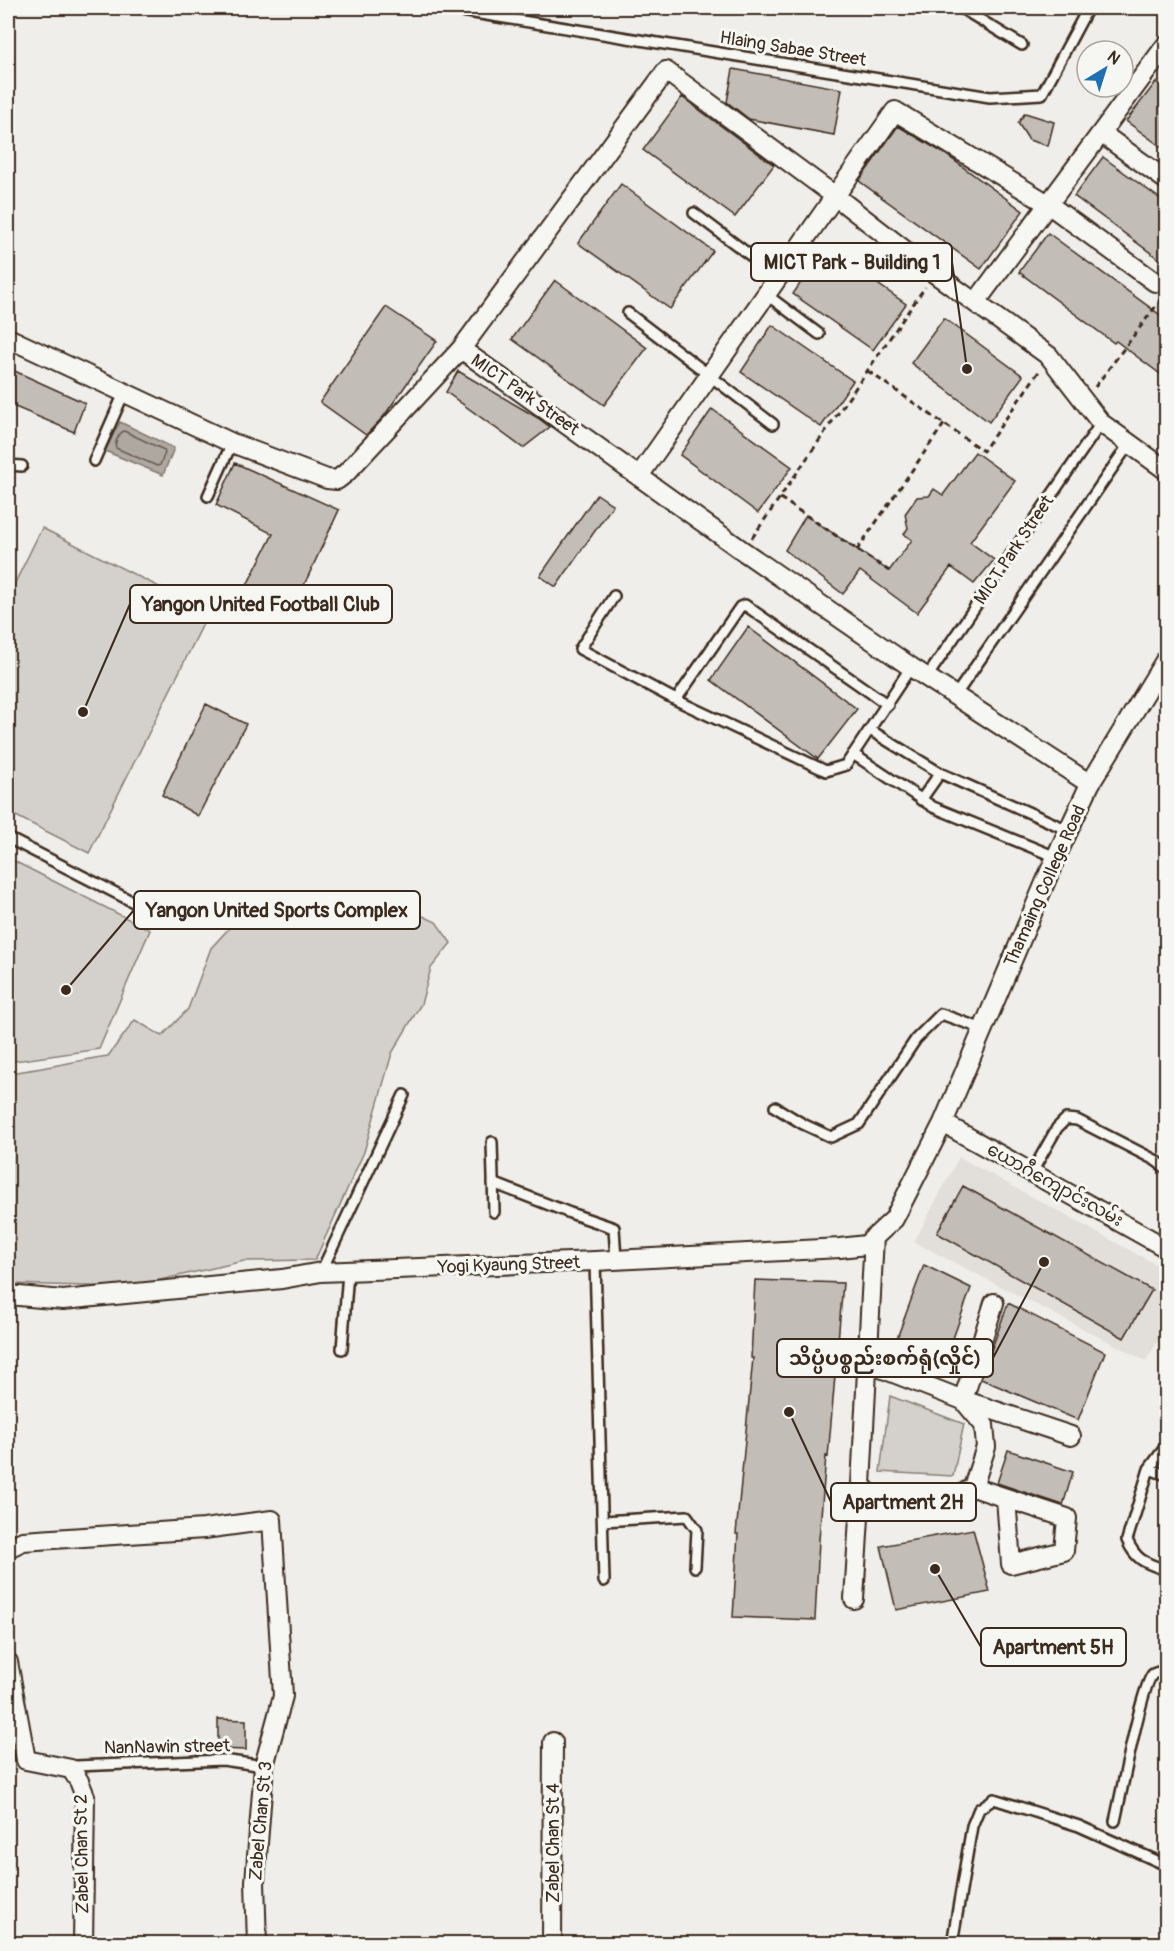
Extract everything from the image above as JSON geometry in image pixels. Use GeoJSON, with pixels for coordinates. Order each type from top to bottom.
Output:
{"type":"FeatureCollection","features":[{"type":"Feature","properties":{"kind":"street"},"geometry":{"type":"LineString","coordinates":[[976,302],[1101,133],[1163,56]]}},
{"type":"Feature","properties":{"kind":"street"},"geometry":{"type":"LineString","coordinates":[[461,350],[666,71],[835,196],[934,273],[1049,356],[1101,423],[1167,470]]}},
{"type":"Feature","properties":{"kind":"street"},"geometry":{"type":"LineString","coordinates":[[639,476],[895,111],[1048,204],[1161,287]]}},
{"type":"Feature","properties":{"kind":"street"},"geometry":{"type":"LineString","coordinates":[[1101,133],[1167,180]]}},
{"type":"Feature","properties":{"kind":"street"},"geometry":{"type":"LineString","coordinates":[[8,338],[232,443]]}},
{"type":"Feature","properties":{"kind":"street","name":"MICT Park Street"},"geometry":{"type":"LineString","coordinates":[[232,443],[327,479],[337,480],[461,350],[743,551],[919,672],[1090,784]]}},
{"type":"Feature","properties":{"kind":"street","name":"Thamaing College Road"},"geometry":{"type":"LineString","coordinates":[[943,1123],[1056,857],[1090,784],[1167,659]]}},
{"type":"Feature","properties":{"kind":"street","name":"ယောဂီကျောင်းလမ်း"},"geometry":{"type":"LineString","coordinates":[[943,1123],[1167,1248]]}},
{"type":"Feature","properties":{"kind":"street","name":"Yogi Kyaung Street"},"geometry":{"type":"LineString","coordinates":[[8,1295],[63,1300],[321,1272],[616,1260],[866,1245],[894,1219],[943,1123]]}},
{"type":"Feature","properties":{"kind":"street"},"geometry":{"type":"LineString","coordinates":[[854,1599],[874,1237]]}},
{"type":"Feature","properties":{"kind":"street"},"geometry":{"type":"LineString","coordinates":[[963,1400],[994,1303]]}},
{"type":"Feature","properties":{"kind":"street"},"geometry":{"type":"LineString","coordinates":[[867,1363],[963,1400],[1071,1436]]}},
{"type":"Feature","properties":{"kind":"street"},"geometry":{"type":"LineString","coordinates":[[861,1485],[874,1498],[891,1505],[954,1499],[973,1487],[986,1447],[984,1425],[963,1400]]}},
{"type":"Feature","properties":{"kind":"street"},"geometry":{"type":"LineString","coordinates":[[973,1487],[1006,1498]]}},
{"type":"Feature","properties":{"kind":"street","name":"Zabel Chan St 3"},"geometry":{"type":"LineString","coordinates":[[8,1548],[23,1541],[204,1529],[272,1520],[283,1696],[264,1766],[255,1882],[257,1944]]}},
{"type":"Feature","properties":{"kind":"street","name":"Zabel Chan St 2"},"geometry":{"type":"LineString","coordinates":[[8,1662],[26,1760],[71,1769],[79,1780],[85,1796],[83,1944]]}},
{"type":"Feature","properties":{"kind":"street","name":"Zabel Chan St 4"},"geometry":{"type":"LineString","coordinates":[[552,1944],[553,1742]]}},
{"type":"Feature","properties":{"kind":"lane","name":"Hlaing Sabae Street"},"geometry":{"type":"LineString","coordinates":[[443,8],[990,97],[1042,94],[1088,8]]}},
{"type":"Feature","properties":{"kind":"lane"},"geometry":{"type":"LineString","coordinates":[[961,8],[1022,45]]}},
{"type":"Feature","properties":{"kind":"lane"},"geometry":{"type":"LineString","coordinates":[[694,213],[779,276]]}},
{"type":"Feature","properties":{"kind":"lane"},"geometry":{"type":"LineString","coordinates":[[766,295],[819,334]]}},
{"type":"Feature","properties":{"kind":"lane"},"geometry":{"type":"LineString","coordinates":[[628,314],[773,424]]}},
{"type":"Feature","properties":{"kind":"lane"},"geometry":{"type":"LineString","coordinates":[[94,461],[124,393]]}},
{"type":"Feature","properties":{"kind":"lane","name":"MICT Park Street"},"geometry":{"type":"LineString","coordinates":[[919,672],[1101,423]]}},
{"type":"Feature","properties":{"kind":"lane"},"geometry":{"type":"LineString","coordinates":[[208,496],[232,443]]}},
{"type":"Feature","properties":{"kind":"lane"},"geometry":{"type":"LineString","coordinates":[[955,696],[1129,444]]}},
{"type":"Feature","properties":{"kind":"lane"},"geometry":{"type":"LineString","coordinates":[[8,465],[22,466]]}},
{"type":"Feature","properties":{"kind":"lane"},"geometry":{"type":"LineString","coordinates":[[614,596],[580,649],[676,700],[826,771],[846,765],[888,705],[919,672]]}},
{"type":"Feature","properties":{"kind":"lane"},"geometry":{"type":"LineString","coordinates":[[676,700],[740,607],[745,605],[888,705]]}},
{"type":"Feature","properties":{"kind":"lane"},"geometry":{"type":"LineString","coordinates":[[870,730],[940,773],[1068,830]]}},
{"type":"Feature","properties":{"kind":"lane"},"geometry":{"type":"LineString","coordinates":[[853,754],[933,807],[1056,857]]}},
{"type":"Feature","properties":{"kind":"lane"},"geometry":{"type":"LineString","coordinates":[[921,800],[940,773]]}},
{"type":"Feature","properties":{"kind":"lane"},"geometry":{"type":"LineString","coordinates":[[8,838],[147,909]]}},
{"type":"Feature","properties":{"kind":"lane"},"geometry":{"type":"LineString","coordinates":[[775,1107],[831,1137],[859,1124],[916,1038],[941,1014],[983,1029]]}},
{"type":"Feature","properties":{"kind":"lane"},"geometry":{"type":"LineString","coordinates":[[321,1272],[404,1095]]}},
{"type":"Feature","properties":{"kind":"lane"},"geometry":{"type":"LineString","coordinates":[[1032,1172],[1057,1128],[1066,1119],[1077,1120],[1167,1168]]}},
{"type":"Feature","properties":{"kind":"lane"},"geometry":{"type":"LineString","coordinates":[[492,1142],[494,1212]]}},
{"type":"Feature","properties":{"kind":"lane"},"geometry":{"type":"LineString","coordinates":[[493,1183],[614,1228],[616,1260]]}},
{"type":"Feature","properties":{"kind":"lane"},"geometry":{"type":"LineString","coordinates":[[595,1261],[604,1581]]}},
{"type":"Feature","properties":{"kind":"lane"},"geometry":{"type":"LineString","coordinates":[[342,1349],[348,1272]]}},
{"type":"Feature","properties":{"kind":"lane"},"geometry":{"type":"LineString","coordinates":[[1167,1446],[1149,1468],[1126,1540],[1132,1552],[1143,1562],[1167,1570]]}},
{"type":"Feature","properties":{"kind":"lane"},"geometry":{"type":"LineString","coordinates":[[1149,1468],[1167,1475]]}},
{"type":"Feature","properties":{"kind":"lane"},"geometry":{"type":"LineString","coordinates":[[603,1521],[687,1516],[697,1530],[695,1567]]}},
{"type":"Feature","properties":{"kind":"lane"},"geometry":{"type":"LineString","coordinates":[[1115,1821],[1140,1708],[1149,1680],[1154,1674],[1167,1670]]}},
{"type":"Feature","properties":{"kind":"lane","name":"NanNawin street"},"geometry":{"type":"LineString","coordinates":[[71,1769],[76,1766],[223,1760],[264,1766]]}},
{"type":"Feature","properties":{"kind":"lane"},"geometry":{"type":"LineString","coordinates":[[952,1944],[972,1826],[980,1809],[994,1799],[1079,1826],[1167,1865]]}},
{"type":"Feature","properties":{"kind":"path"},"geometry":{"type":"LineString","coordinates":[[743,551],[934,273]]}},
{"type":"Feature","properties":{"kind":"path"},"geometry":{"type":"LineString","coordinates":[[1084,402],[1161,287]]}},
{"type":"Feature","properties":{"kind":"path"},"geometry":{"type":"LineString","coordinates":[[867,371],[983,451],[1049,356]]}},
{"type":"Feature","properties":{"kind":"path"},"geometry":{"type":"LineString","coordinates":[[856,550],[944,424]]}},
{"type":"Feature","properties":{"kind":"path"},"geometry":{"type":"LineString","coordinates":[[780,498],[888,571]]}},
{"type":"Feature","properties":{"kind":"shaded area"},"geometry":{"type":"Polygon","coordinates":[[[42,528],[209,612],[89,853],[8,812],[8,597],[42,528]]]}},
{"type":"Feature","properties":{"kind":"shaded area"},"geometry":{"type":"Polygon","coordinates":[[[8,858],[150,930],[99,1049],[8,1062],[8,858]]]}},
{"type":"Feature","properties":{"kind":"shaded area"},"geometry":{"type":"Polygon","coordinates":[[[324,903],[406,908],[436,922],[451,943],[431,968],[421,1004],[392,1053],[364,1152],[315,1260],[244,1261],[129,1287],[8,1284],[8,1073],[108,1056],[135,1020],[162,1036],[188,1009],[211,948],[244,912],[324,903]]]}},
{"type":"Feature","properties":{"kind":"shaded area"},"geometry":{"type":"Polygon","coordinates":[[[959,1157],[1166,1270],[1166,1327],[1146,1361],[914,1242],[959,1157]]]}},
{"type":"Feature","properties":{"kind":"shaded area"},"geometry":{"type":"Polygon","coordinates":[[[890,1396],[964,1424],[953,1476],[880,1472],[890,1396]]]}},
{"type":"Feature","properties":{"kind":"water"},"geometry":{"type":"Polygon","coordinates":[[[120,422],[174,448],[163,475],[105,451],[120,422]]]}},
{"type":"Feature","properties":{"kind":"building"},"geometry":{"type":"Polygon","coordinates":[[[733,69],[842,89],[834,135],[749,119],[727,102],[733,69]]]}},
{"type":"Feature","properties":{"kind":"building"},"geometry":{"type":"Polygon","coordinates":[[[1156,82],[1167,90],[1167,151],[1126,121],[1156,82]]]}},
{"type":"Feature","properties":{"kind":"building"},"geometry":{"type":"Polygon","coordinates":[[[682,97],[774,165],[735,217],[643,150],[682,97]]]}},
{"type":"Feature","properties":{"kind":"building"},"geometry":{"type":"Polygon","coordinates":[[[1025,113],[1054,122],[1048,146],[1029,140],[1018,123],[1025,113]]]}},
{"type":"Feature","properties":{"kind":"building"},"geometry":{"type":"Polygon","coordinates":[[[898,126],[945,154],[1023,211],[981,269],[859,181],[898,126]]]}},
{"type":"Feature","properties":{"kind":"building"},"geometry":{"type":"Polygon","coordinates":[[[1103,157],[1167,204],[1167,265],[1074,196],[1103,157]]]}},
{"type":"Feature","properties":{"kind":"building"},"geometry":{"type":"Polygon","coordinates":[[[621,184],[713,251],[670,309],[578,243],[621,184]]]}},
{"type":"Feature","properties":{"kind":"building"},"geometry":{"type":"Polygon","coordinates":[[[1048,233],[1167,320],[1167,379],[1116,341],[1114,343],[1019,272],[1048,233]]]}},
{"type":"Feature","properties":{"kind":"building"},"geometry":{"type":"Polygon","coordinates":[[[825,247],[906,304],[873,350],[793,294],[825,247]]]}},
{"type":"Feature","properties":{"kind":"building"},"geometry":{"type":"Polygon","coordinates":[[[555,280],[647,348],[604,405],[512,339],[555,280]]]}},
{"type":"Feature","properties":{"kind":"building"},"geometry":{"type":"Polygon","coordinates":[[[386,307],[437,341],[384,416],[366,435],[320,402],[386,307]]]}},
{"type":"Feature","properties":{"kind":"building"},"geometry":{"type":"Polygon","coordinates":[[[944,318],[1023,376],[989,422],[911,363],[944,318]]]}},
{"type":"Feature","properties":{"kind":"building"},"geometry":{"type":"Polygon","coordinates":[[[772,325],[853,381],[821,427],[741,372],[772,325]]]}},
{"type":"Feature","properties":{"kind":"building"},"geometry":{"type":"Polygon","coordinates":[[[8,368],[85,403],[74,432],[8,404],[8,368]]]}},
{"type":"Feature","properties":{"kind":"building"},"geometry":{"type":"Polygon","coordinates":[[[458,371],[550,427],[523,448],[446,392],[458,371]]]}},
{"type":"Feature","properties":{"kind":"building"},"geometry":{"type":"Polygon","coordinates":[[[712,409],[792,467],[758,513],[680,455],[712,409]]]}},
{"type":"Feature","properties":{"kind":"building"},"geometry":{"type":"Polygon","coordinates":[[[975,452],[1015,481],[970,542],[994,560],[974,584],[951,567],[917,613],[860,571],[843,594],[785,550],[806,515],[889,571],[912,540],[904,534],[908,528],[905,514],[917,497],[929,496],[934,489],[943,495],[975,452]]]}},
{"type":"Feature","properties":{"kind":"building"},"geometry":{"type":"Polygon","coordinates":[[[235,463],[339,510],[291,613],[244,591],[273,534],[216,505],[235,463]]]}},
{"type":"Feature","properties":{"kind":"building"},"geometry":{"type":"Polygon","coordinates":[[[597,494],[613,505],[556,587],[540,576],[597,494]]]}},
{"type":"Feature","properties":{"kind":"building"},"geometry":{"type":"Polygon","coordinates":[[[748,627],[857,709],[818,759],[711,680],[748,627]]]}},
{"type":"Feature","properties":{"kind":"building"},"geometry":{"type":"Polygon","coordinates":[[[206,704],[246,724],[198,816],[162,795],[206,704]]]}},
{"type":"Feature","properties":{"kind":"building"},"geometry":{"type":"Polygon","coordinates":[[[963,1186],[1152,1290],[1124,1338],[937,1233],[963,1186]]]}},
{"type":"Feature","properties":{"kind":"building"},"geometry":{"type":"Polygon","coordinates":[[[924,1265],[971,1288],[946,1358],[897,1338],[924,1265]]]}},
{"type":"Feature","properties":{"kind":"building"},"geometry":{"type":"Polygon","coordinates":[[[755,1280],[843,1283],[819,1540],[815,1620],[733,1617],[738,1534],[736,1534],[753,1358],[751,1358],[755,1280]]]}},
{"type":"Feature","properties":{"kind":"building"},"geometry":{"type":"Polygon","coordinates":[[[1008,1303],[1105,1352],[1078,1420],[981,1379],[1008,1303]]]}},
{"type":"Feature","properties":{"kind":"building"},"geometry":{"type":"Polygon","coordinates":[[[1008,1450],[1073,1472],[1063,1505],[997,1483],[1008,1450]]]}},
{"type":"Feature","properties":{"kind":"building"},"geometry":{"type":"Polygon","coordinates":[[[973,1529],[990,1592],[896,1610],[881,1546],[973,1529]]]}},
{"type":"Feature","properties":{"kind":"building"},"geometry":{"type":"Polygon","coordinates":[[[218,1719],[246,1720],[246,1750],[218,1749],[218,1719]]]}},
{"type":"Feature","properties":{"kind":"place","name":"MICT Park - Building 1"},"geometry":{"type":"Point","coordinates":[967,369]}},
{"type":"Feature","properties":{"kind":"place","name":"Yangon United Football Club"},"geometry":{"type":"Point","coordinates":[83,712]}},
{"type":"Feature","properties":{"kind":"place","name":"Yangon United Sports Complex"},"geometry":{"type":"Point","coordinates":[66,990]}},
{"type":"Feature","properties":{"kind":"place","name":"သိပ္ပံပစ္စည်းစက်ရုံ(လှိုင်)"},"geometry":{"type":"Point","coordinates":[1044,1262]}},
{"type":"Feature","properties":{"kind":"place","name":"Apartment 2H"},"geometry":{"type":"Point","coordinates":[789,1412]}},
{"type":"Feature","properties":{"kind":"place","name":"Apartment 5H"},"geometry":{"type":"Point","coordinates":[935,1569]}}]}
